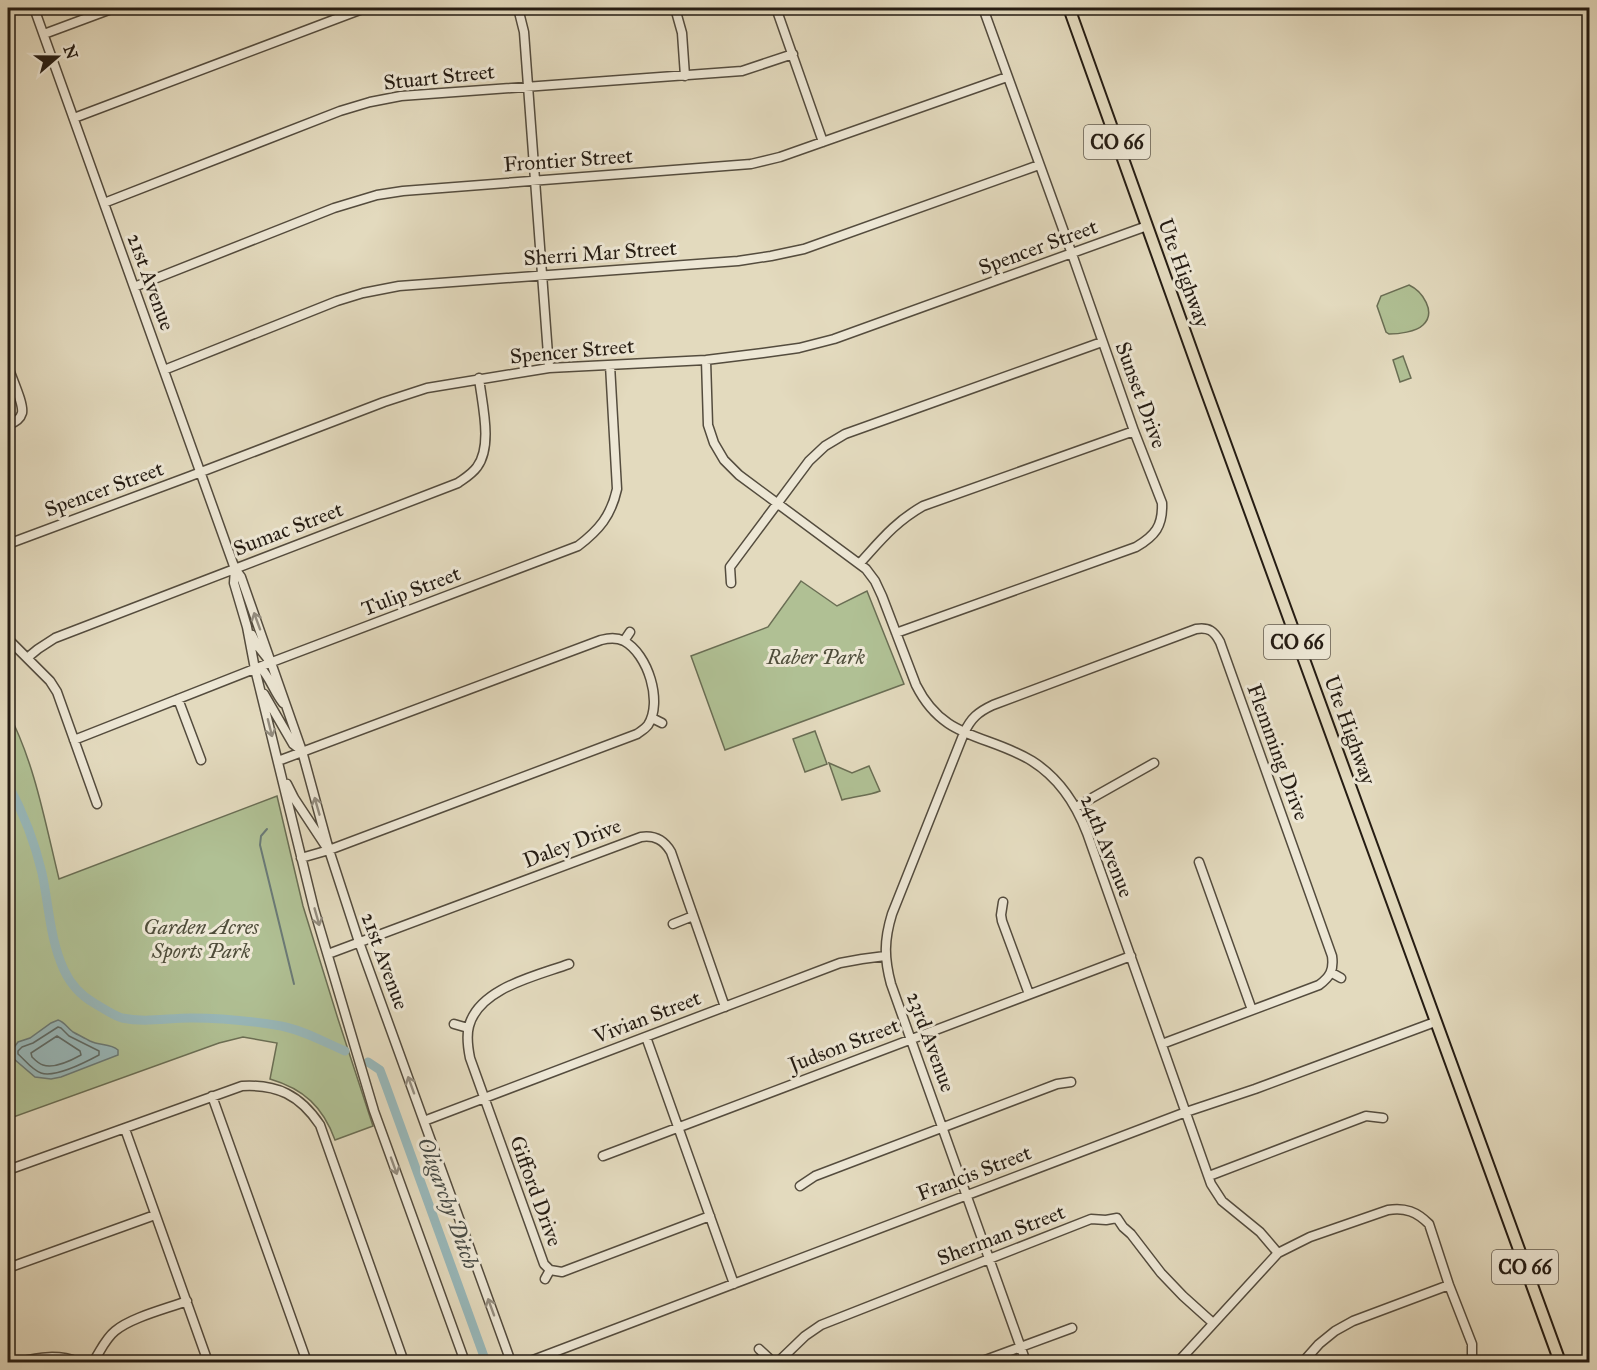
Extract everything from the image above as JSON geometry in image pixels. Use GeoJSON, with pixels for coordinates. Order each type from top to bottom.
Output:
{"type":"FeatureCollection","features":[{"type":"Feature","properties":{"kind":"main road","name":"Ute Highway"},"geometry":{"type":"LineString","coordinates":[[1069,8],[1560,1362]]}},
{"type":"Feature","properties":{"kind":"street","name":"21st Avenue"},"geometry":{"type":"LineString","coordinates":[[34,8],[200,473],[272,663],[302,751],[329,850],[359,942],[511,1362]]}},
{"type":"Feature","properties":{"kind":"street"},"geometry":{"type":"LineString","coordinates":[[44,34],[114,8]]}},
{"type":"Feature","properties":{"kind":"street"},"geometry":{"type":"LineString","coordinates":[[74,118],[365,8]]}},
{"type":"Feature","properties":{"kind":"street"},"geometry":{"type":"LineString","coordinates":[[518,8],[524,32],[549,368]]}},
{"type":"Feature","properties":{"kind":"street"},"geometry":{"type":"LineString","coordinates":[[675,8],[682,33],[685,75]]}},
{"type":"Feature","properties":{"kind":"street"},"geometry":{"type":"LineString","coordinates":[[776,8],[824,142]]}},
{"type":"Feature","properties":{"kind":"street","name":"Sunset Drive"},"geometry":{"type":"LineString","coordinates":[[896,633],[1136,548],[1147,541],[1160,524],[1163,514],[1162,503],[1134,431],[983,8]]}},
{"type":"Feature","properties":{"kind":"street","name":"Stuart Street"},"geometry":{"type":"LineString","coordinates":[[104,203],[340,111],[370,102],[401,96],[742,71],[794,54]]}},
{"type":"Feature","properties":{"kind":"street","name":"Frontier Street"},"geometry":{"type":"LineString","coordinates":[[134,287],[333,208],[359,200],[404,190],[752,164],[824,142],[1007,77]]}},
{"type":"Feature","properties":{"kind":"street","name":"Sherri Mar Street"},"geometry":{"type":"LineString","coordinates":[[164,370],[337,301],[363,293],[399,286],[738,261],[771,256],[804,249],[1039,165]]}},
{"type":"Feature","properties":{"kind":"street","name":"Spencer Street"},"geometry":{"type":"LineString","coordinates":[[8,544],[384,402],[427,388],[549,368],[706,360],[799,348],[834,339],[1147,226]]}},
{"type":"Feature","properties":{"kind":"street"},"geometry":{"type":"LineString","coordinates":[[731,583],[730,567],[809,461],[825,446],[845,434],[1102,342]]}},
{"type":"Feature","properties":{"kind":"street","name":"24th Avenue"},"geometry":{"type":"LineString","coordinates":[[706,360],[708,425],[714,443],[724,460],[739,475],[860,563],[875,581],[922,698],[941,719],[964,733],[1019,755],[1046,771],[1076,807],[1209,1176],[1222,1202],[1260,1232],[1278,1253]]}},
{"type":"Feature","properties":{"kind":"street","name":"Tulip Street"},"geometry":{"type":"LineString","coordinates":[[74,740],[578,546],[591,536],[608,517],[617,489],[610,365]]}},
{"type":"Feature","properties":{"kind":"street"},"geometry":{"type":"LineString","coordinates":[[8,366],[22,407],[22,415],[8,425]]}},
{"type":"Feature","properties":{"kind":"street","name":"Sumac Street"},"geometry":{"type":"LineString","coordinates":[[27,658],[54,638],[459,483],[478,466],[487,442],[479,378]]}},
{"type":"Feature","properties":{"kind":"street"},"geometry":{"type":"LineString","coordinates":[[860,563],[893,526],[923,506],[1134,431]]}},
{"type":"Feature","properties":{"kind":"street","name":"21st Avenue"},"geometry":{"type":"LineString","coordinates":[[235,569],[234,583],[258,668],[259,686],[314,909],[374,1111],[465,1362]]}},
{"type":"Feature","properties":{"kind":"street","name":"Flemming Drive"},"geometry":{"type":"LineString","coordinates":[[964,733],[976,714],[993,705],[1212,625],[1332,956],[1334,964],[1332,973]]}},
{"type":"Feature","properties":{"kind":"street"},"geometry":{"type":"LineString","coordinates":[[247,627],[257,645],[272,663]]}},
{"type":"Feature","properties":{"kind":"street"},"geometry":{"type":"LineString","coordinates":[[624,641],[630,633]]}},
{"type":"Feature","properties":{"kind":"street"},"geometry":{"type":"LineString","coordinates":[[278,761],[601,640],[613,638],[624,641],[634,649],[642,658],[655,695],[652,718],[647,727],[637,734],[329,850],[301,858]]}},
{"type":"Feature","properties":{"kind":"street"},"geometry":{"type":"LineString","coordinates":[[8,639],[50,681],[57,692],[97,804]]}},
{"type":"Feature","properties":{"kind":"street"},"geometry":{"type":"LineString","coordinates":[[258,668],[264,672],[277,696],[287,708]]}},
{"type":"Feature","properties":{"kind":"street"},"geometry":{"type":"LineString","coordinates":[[259,686],[293,744],[302,751]]}},
{"type":"Feature","properties":{"kind":"street"},"geometry":{"type":"LineString","coordinates":[[178,699],[201,760]]}},
{"type":"Feature","properties":{"kind":"street"},"geometry":{"type":"LineString","coordinates":[[652,718],[662,723]]}},
{"type":"Feature","properties":{"kind":"street","name":"23rd Avenue"},"geometry":{"type":"LineString","coordinates":[[964,733],[892,914],[885,943],[885,956],[891,984],[910,1039],[1026,1362]]}},
{"type":"Feature","properties":{"kind":"street"},"geometry":{"type":"LineString","coordinates":[[1076,807],[1154,763]]}},
{"type":"Feature","properties":{"kind":"street"},"geometry":{"type":"LineString","coordinates":[[280,771],[294,798],[329,850]]}},
{"type":"Feature","properties":{"kind":"street"},"geometry":{"type":"LineString","coordinates":[[656,837],[662,828]]}},
{"type":"Feature","properties":{"kind":"street","name":"Daley Drive"},"geometry":{"type":"LineString","coordinates":[[328,954],[641,837],[656,837],[671,852],[725,1007]]}},
{"type":"Feature","properties":{"kind":"street"},"geometry":{"type":"LineString","coordinates":[[1199,862],[1252,1011]]}},
{"type":"Feature","properties":{"kind":"street"},"geometry":{"type":"LineString","coordinates":[[1003,902],[1002,921],[1029,994]]}},
{"type":"Feature","properties":{"kind":"street"},"geometry":{"type":"LineString","coordinates":[[673,924],[693,916]]}},
{"type":"Feature","properties":{"kind":"street","name":"Vivian Street"},"geometry":{"type":"LineString","coordinates":[[424,1121],[840,963],[885,956]]}},
{"type":"Feature","properties":{"kind":"street","name":"Judson Street"},"geometry":{"type":"LineString","coordinates":[[603,1156],[1131,956]]}},
{"type":"Feature","properties":{"kind":"street"},"geometry":{"type":"LineString","coordinates":[[454,1024],[468,1028],[473,1014],[481,1003],[501,989],[569,964]]}},
{"type":"Feature","properties":{"kind":"street"},"geometry":{"type":"LineString","coordinates":[[1162,1044],[1320,985],[1332,973],[1341,978]]}},
{"type":"Feature","properties":{"kind":"street","name":"Francis Street"},"geometry":{"type":"LineString","coordinates":[[528,1362],[1186,1112],[1255,1089],[1435,1022]]}},
{"type":"Feature","properties":{"kind":"street","name":"Gifford Drive"},"geometry":{"type":"LineString","coordinates":[[468,1028],[467,1041],[470,1059],[544,1264],[550,1270],[561,1272],[710,1216]]}},
{"type":"Feature","properties":{"kind":"street"},"geometry":{"type":"LineString","coordinates":[[646,1037],[734,1284]]}},
{"type":"Feature","properties":{"kind":"street"},"geometry":{"type":"LineString","coordinates":[[800,1186],[815,1176],[1057,1084],[1071,1082]]}},
{"type":"Feature","properties":{"kind":"street"},"geometry":{"type":"LineString","coordinates":[[8,1170],[242,1086],[273,1088],[288,1094],[312,1113],[320,1125],[404,1362]]}},
{"type":"Feature","properties":{"kind":"street"},"geometry":{"type":"LineString","coordinates":[[212,1096],[307,1362]]}},
{"type":"Feature","properties":{"kind":"street"},"geometry":{"type":"LineString","coordinates":[[1209,1176],[1366,1116],[1383,1118]]}},
{"type":"Feature","properties":{"kind":"street"},"geometry":{"type":"LineString","coordinates":[[125,1129],[208,1362]]}},
{"type":"Feature","properties":{"kind":"street"},"geometry":{"type":"LineString","coordinates":[[1178,1362],[1278,1253],[1310,1237],[1398,1208],[1411,1210],[1429,1224],[1472,1344],[1470,1362]]}},
{"type":"Feature","properties":{"kind":"street"},"geometry":{"type":"LineString","coordinates":[[8,1268],[155,1215]]}},
{"type":"Feature","properties":{"kind":"street","name":"Sherman Street"},"geometry":{"type":"LineString","coordinates":[[778,1362],[805,1336],[821,1325],[1091,1219],[1117,1218],[1166,1279],[1213,1323]]}},
{"type":"Feature","properties":{"kind":"street"},"geometry":{"type":"LineString","coordinates":[[546,1279],[550,1270]]}},
{"type":"Feature","properties":{"kind":"street"},"geometry":{"type":"LineString","coordinates":[[1303,1362],[1335,1331],[1353,1321],[1449,1285]]}},
{"type":"Feature","properties":{"kind":"street"},"geometry":{"type":"LineString","coordinates":[[93,1362],[115,1331],[128,1323],[187,1301]]}},
{"type":"Feature","properties":{"kind":"street"},"geometry":{"type":"LineString","coordinates":[[980,1362],[1072,1328]]}},
{"type":"Feature","properties":{"kind":"street"},"geometry":{"type":"LineString","coordinates":[[759,1349],[773,1362]]}},
{"type":"Feature","properties":{"kind":"street"},"geometry":{"type":"LineString","coordinates":[[8,1356],[10,1362]]}},
{"type":"Feature","properties":{"kind":"street"},"geometry":{"type":"LineString","coordinates":[[19,1362],[55,1357],[78,1362]]}},
{"type":"Feature","properties":{"kind":"green space"},"geometry":{"type":"Polygon","coordinates":[[[1409,285],[1419,292],[1426,302],[1429,314],[1427,320],[1416,329],[1389,334],[1386,332],[1377,306],[1381,296],[1409,285]]]}},
{"type":"Feature","properties":{"kind":"green space"},"geometry":{"type":"Polygon","coordinates":[[[1403,356],[1411,378],[1400,382],[1393,360],[1403,356]]]}},
{"type":"Feature","properties":{"kind":"green space","name":"Raber Park"},"geometry":{"type":"Polygon","coordinates":[[[801,581],[837,606],[867,591],[904,684],[725,750],[691,656],[768,627],[801,581]]]}},
{"type":"Feature","properties":{"kind":"green space","name":"Garden Acres Sports Park"},"geometry":{"type":"Polygon","coordinates":[[[8,712],[32,773],[59,879],[277,796],[303,906],[373,1126],[335,1140],[325,1118],[311,1101],[293,1088],[270,1079],[277,1043],[243,1037],[219,1043],[8,1119],[8,712]]]}},
{"type":"Feature","properties":{"kind":"green space"},"geometry":{"type":"Polygon","coordinates":[[[815,731],[827,764],[805,772],[793,739],[815,731]]]}},
{"type":"Feature","properties":{"kind":"green space"},"geometry":{"type":"Polygon","coordinates":[[[829,763],[852,773],[869,766],[880,791],[842,800],[829,763]]]}},
{"type":"Feature","properties":{"kind":"water"},"geometry":{"type":"Polygon","coordinates":[[[58,1020],[73,1032],[90,1041],[115,1048],[118,1050],[118,1055],[61,1077],[51,1079],[35,1077],[14,1059],[12,1050],[18,1042],[30,1038],[58,1020]]]}},
{"type":"Feature","properties":{"kind":"waterway","name":"Oligarchy Ditch"},"geometry":{"type":"LineString","coordinates":[[8,784],[24,817],[36,850],[59,959],[70,980],[84,997],[122,1018],[214,1019],[270,1024],[297,1030],[345,1051]]}},
{"type":"Feature","properties":{"kind":"waterway","name":"Oligarchy Ditch"},"geometry":{"type":"LineString","coordinates":[[267,829],[261,836],[260,845],[294,984]]}},
{"type":"Feature","properties":{"kind":"waterway","name":"Oligarchy Ditch"},"geometry":{"type":"LineString","coordinates":[[368,1062],[380,1070],[486,1362]]}}]}
